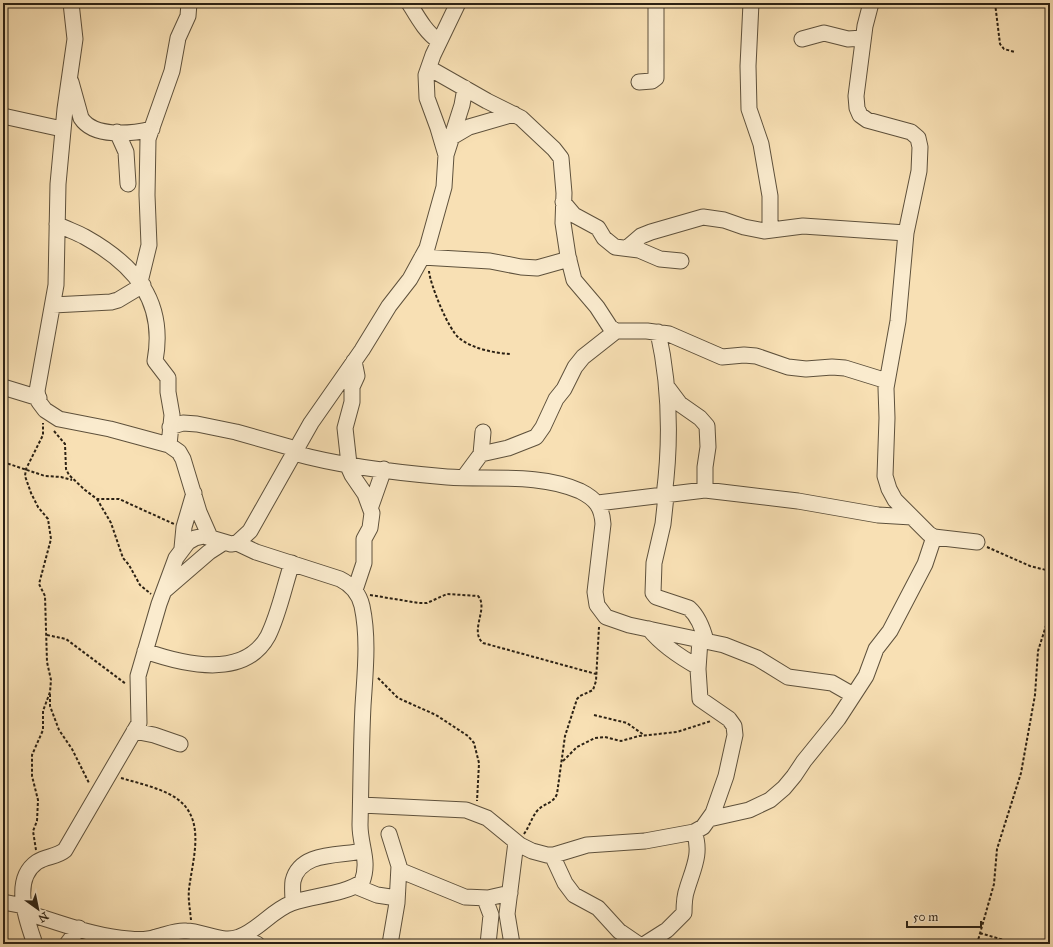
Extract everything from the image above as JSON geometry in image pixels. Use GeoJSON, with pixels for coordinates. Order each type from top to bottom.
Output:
{"type":"FeatureCollection","features":[{"type":"Feature","properties":{"kind":"street"},"geometry":{"type":"LineString","coordinates":[[71,3],[75,39],[62,129],[56,203],[56,285],[37,391],[41,403],[51,415],[59,419],[110,429],[170,446],[179,452],[183,459],[199,512],[223,541]]}},
{"type":"Feature","properties":{"kind":"street"},"geometry":{"type":"LineString","coordinates":[[53,305],[110,302],[118,300],[142,283],[149,245],[147,195],[148,139],[172,71],[178,38],[188,16],[190,3]]}},
{"type":"Feature","properties":{"kind":"street"},"geometry":{"type":"LineString","coordinates":[[409,3],[424,26],[439,41]]}},
{"type":"Feature","properties":{"kind":"street"},"geometry":{"type":"LineString","coordinates":[[446,155],[427,98],[426,75],[439,41],[458,3]]}},
{"type":"Feature","properties":{"kind":"street"},"geometry":{"type":"LineString","coordinates":[[639,82],[652,81],[656,78],[656,3]]}},
{"type":"Feature","properties":{"kind":"street"},"geometry":{"type":"LineString","coordinates":[[751,3],[748,66],[749,109],[761,144],[770,196],[770,230]]}},
{"type":"Feature","properties":{"kind":"street"},"geometry":{"type":"LineString","coordinates":[[870,3],[863,38],[856,96],[857,108],[860,115],[867,120],[903,128],[912,132],[918,138],[920,148],[919,171],[906,233],[898,321],[887,381],[885,476],[889,490],[895,500],[934,537],[977,542]]}},
{"type":"Feature","properties":{"kind":"street"},"geometry":{"type":"LineString","coordinates":[[802,39],[824,33],[848,39],[863,38]]}},
{"type":"Feature","properties":{"kind":"street"},"geometry":{"type":"LineString","coordinates":[[429,68],[466,88],[487,102],[514,114],[535,129],[561,158],[563,223],[574,280],[597,307],[610,327],[616,331],[658,332],[669,334],[697,344],[708,352],[722,357],[744,355],[756,356],[788,367],[806,369],[832,366],[845,368],[887,381]]}},
{"type":"Feature","properties":{"kind":"street"},"geometry":{"type":"LineString","coordinates":[[69,77],[81,118],[84,123],[102,131],[137,132],[152,129]]}},
{"type":"Feature","properties":{"kind":"street"},"geometry":{"type":"LineString","coordinates":[[162,598],[198,561],[223,541],[250,531],[311,423],[354,361],[389,306],[425,257],[444,187],[446,155],[466,88]]}},
{"type":"Feature","properties":{"kind":"street"},"geometry":{"type":"LineString","coordinates":[[452,137],[469,127],[514,114]]}},
{"type":"Feature","properties":{"kind":"street"},"geometry":{"type":"LineString","coordinates":[[3,116],[62,129]]}},
{"type":"Feature","properties":{"kind":"street"},"geometry":{"type":"LineString","coordinates":[[117,132],[126,152],[128,184]]}},
{"type":"Feature","properties":{"kind":"street"},"geometry":{"type":"LineString","coordinates":[[563,202],[574,215],[598,228],[609,243],[615,247],[639,250],[660,259],[681,261]]}},
{"type":"Feature","properties":{"kind":"street"},"geometry":{"type":"LineString","coordinates":[[627,248],[632,242],[646,234],[695,218],[703,217],[724,220],[744,227],[764,231],[803,226],[906,233]]}},
{"type":"Feature","properties":{"kind":"street"},"geometry":{"type":"LineString","coordinates":[[57,224],[84,237],[104,249],[133,271],[142,283],[153,306],[157,338],[156,361],[168,378],[168,392],[172,416],[170,446]]}},
{"type":"Feature","properties":{"kind":"street"},"geometry":{"type":"LineString","coordinates":[[425,257],[490,261],[521,267],[536,268],[569,259]]}},
{"type":"Feature","properties":{"kind":"street"},"geometry":{"type":"LineString","coordinates":[[481,454],[508,448],[536,437],[543,427],[556,399],[564,389],[574,368],[588,353],[616,331]]}},
{"type":"Feature","properties":{"kind":"street"},"geometry":{"type":"LineString","coordinates":[[361,805],[454,809],[476,813],[494,822],[517,843],[532,851],[552,855],[587,845],[645,841],[694,832],[703,827],[713,813],[726,776],[735,735],[734,726],[722,712],[700,699],[698,667],[703,641],[698,619],[689,608],[656,597],[653,593],[654,563],[663,524],[667,474],[668,388],[658,332]]}},
{"type":"Feature","properties":{"kind":"street"},"geometry":{"type":"LineString","coordinates":[[354,361],[357,376],[352,387],[352,402],[345,428],[348,464],[352,475],[371,506],[372,516],[364,540],[364,563],[356,591]]}},
{"type":"Feature","properties":{"kind":"street"},"geometry":{"type":"LineString","coordinates":[[3,387],[41,403]]}},
{"type":"Feature","properties":{"kind":"street"},"geometry":{"type":"LineString","coordinates":[[668,388],[680,404],[700,418],[707,426],[708,447],[705,467],[705,490]]}},
{"type":"Feature","properties":{"kind":"street"},"geometry":{"type":"LineString","coordinates":[[170,428],[183,423],[197,424],[242,434],[295,451],[314,459],[448,477],[542,481],[580,492],[598,503],[602,513],[603,524],[595,592],[597,605],[606,617],[649,629],[724,645],[742,651],[788,677],[832,683],[853,695]]}},
{"type":"Feature","properties":{"kind":"street"},"geometry":{"type":"LineString","coordinates":[[464,477],[481,454],[483,432]]}},
{"type":"Feature","properties":{"kind":"street"},"geometry":{"type":"LineString","coordinates":[[371,506],[384,469]]}},
{"type":"Feature","properties":{"kind":"street"},"geometry":{"type":"LineString","coordinates":[[598,503],[705,490],[798,501],[878,514],[912,517]]}},
{"type":"Feature","properties":{"kind":"street"},"geometry":{"type":"LineString","coordinates":[[182,548],[184,527],[194,493]]}},
{"type":"Feature","properties":{"kind":"street"},"geometry":{"type":"LineString","coordinates":[[709,819],[749,810],[770,800],[784,788],[818,742],[838,719],[866,676],[876,649],[890,631],[925,564],[934,537]]}},
{"type":"Feature","properties":{"kind":"street"},"geometry":{"type":"LineString","coordinates":[[3,902],[25,909],[79,928],[128,939],[150,939],[168,933],[192,931],[232,939],[240,937],[274,912],[293,902],[355,886],[362,882],[366,871],[360,827],[366,663],[362,613],[356,591],[350,584],[340,579],[223,541],[195,538],[182,548],[176,558],[162,598],[138,676],[137,694],[140,712],[139,723],[65,850],[56,856],[38,862],[31,867],[24,883],[25,909],[35,944]]}},
{"type":"Feature","properties":{"kind":"street"},"geometry":{"type":"LineString","coordinates":[[145,651],[160,656],[204,665],[231,663],[243,659],[256,650],[267,637],[292,563]]}},
{"type":"Feature","properties":{"kind":"street"},"geometry":{"type":"LineString","coordinates":[[649,629],[657,639],[684,660],[698,667]]}},
{"type":"Feature","properties":{"kind":"street"},"geometry":{"type":"LineString","coordinates":[[134,731],[154,735],[180,744]]}},
{"type":"Feature","properties":{"kind":"street"},"geometry":{"type":"LineString","coordinates":[[645,944],[667,930],[684,913],[684,898],[697,860],[698,842],[694,832]]}},
{"type":"Feature","properties":{"kind":"street"},"geometry":{"type":"LineString","coordinates":[[389,834],[399,870],[398,894],[390,944]]}},
{"type":"Feature","properties":{"kind":"street"},"geometry":{"type":"LineString","coordinates":[[512,944],[507,914],[517,843]]}},
{"type":"Feature","properties":{"kind":"street"},"geometry":{"type":"LineString","coordinates":[[293,902],[294,880],[299,869],[305,863],[322,856],[363,851]]}},
{"type":"Feature","properties":{"kind":"street"},"geometry":{"type":"LineString","coordinates":[[552,855],[565,883],[574,896],[598,908],[630,942]]}},
{"type":"Feature","properties":{"kind":"street"},"geometry":{"type":"LineString","coordinates":[[399,870],[437,884],[465,897],[485,899],[510,893]]}},
{"type":"Feature","properties":{"kind":"street"},"geometry":{"type":"LineString","coordinates":[[355,886],[377,895],[398,894],[420,879]]}},
{"type":"Feature","properties":{"kind":"street"},"geometry":{"type":"LineString","coordinates":[[485,899],[489,907],[491,923],[488,944]]}},
{"type":"Feature","properties":{"kind":"street"},"geometry":{"type":"LineString","coordinates":[[491,923],[509,922]]}},
{"type":"Feature","properties":{"kind":"street"},"geometry":{"type":"LineString","coordinates":[[67,944],[79,928]]}},
{"type":"Feature","properties":{"kind":"street"},"geometry":{"type":"LineString","coordinates":[[240,937],[257,944]]}},
{"type":"Feature","properties":{"kind":"path"},"geometry":{"type":"LineString","coordinates":[[995,3],[1000,44],[1004,49],[1015,52]]}},
{"type":"Feature","properties":{"kind":"path"},"geometry":{"type":"LineString","coordinates":[[425,257],[433,288],[444,313],[457,336],[491,353],[511,354]]}},
{"type":"Feature","properties":{"kind":"path"},"geometry":{"type":"LineString","coordinates":[[41,403],[43,435],[26,469],[26,483],[30,493],[38,507],[45,514],[50,525],[51,539],[39,584],[45,596],[44,612],[48,662],[52,680],[50,706],[59,730],[88,777],[94,800]]}},
{"type":"Feature","properties":{"kind":"path"},"geometry":{"type":"LineString","coordinates":[[54,430],[64,444],[67,453],[66,469],[73,480],[97,499],[111,523],[123,558],[129,565],[140,585],[150,593],[162,598]]}},
{"type":"Feature","properties":{"kind":"path"},"geometry":{"type":"LineString","coordinates":[[3,462],[45,476],[61,477],[73,480]]}},
{"type":"Feature","properties":{"kind":"path"},"geometry":{"type":"LineString","coordinates":[[97,499],[119,499],[169,523],[184,527]]}},
{"type":"Feature","properties":{"kind":"path"},"geometry":{"type":"LineString","coordinates":[[977,542],[1030,566],[1050,571]]}},
{"type":"Feature","properties":{"kind":"path"},"geometry":{"type":"LineString","coordinates":[[356,591],[419,603],[427,603],[447,594],[478,596],[481,605],[478,636],[483,643],[596,674]]}},
{"type":"Feature","properties":{"kind":"path"},"geometry":{"type":"LineString","coordinates":[[517,843],[537,811],[555,799],[565,736],[577,699],[592,690],[596,674],[601,611]]}},
{"type":"Feature","properties":{"kind":"path"},"geometry":{"type":"LineString","coordinates":[[977,944],[994,884],[997,849],[1021,773],[1035,695],[1038,651],[1050,613]]}},
{"type":"Feature","properties":{"kind":"path"},"geometry":{"type":"LineString","coordinates":[[47,635],[66,639],[124,682],[137,694]]}},
{"type":"Feature","properties":{"kind":"path"},"geometry":{"type":"LineString","coordinates":[[366,663],[380,681],[398,698],[436,715],[468,736],[474,744],[479,763],[476,813]]}},
{"type":"Feature","properties":{"kind":"path"},"geometry":{"type":"LineString","coordinates":[[38,862],[33,831],[37,821],[38,800],[32,776],[32,755],[43,730],[43,711],[50,693]]}},
{"type":"Feature","properties":{"kind":"path"},"geometry":{"type":"LineString","coordinates":[[562,762],[577,747],[595,738],[605,737],[621,741],[645,735],[677,732],[710,722],[722,712]]}},
{"type":"Feature","properties":{"kind":"path"},"geometry":{"type":"LineString","coordinates":[[594,715],[627,723],[645,735]]}},
{"type":"Feature","properties":{"kind":"path"},"geometry":{"type":"LineString","coordinates":[[110,772],[172,795],[190,812],[196,833],[194,862],[188,900],[192,931]]}},
{"type":"Feature","properties":{"kind":"path"},"geometry":{"type":"LineString","coordinates":[[980,933],[1017,944]]}}]}
